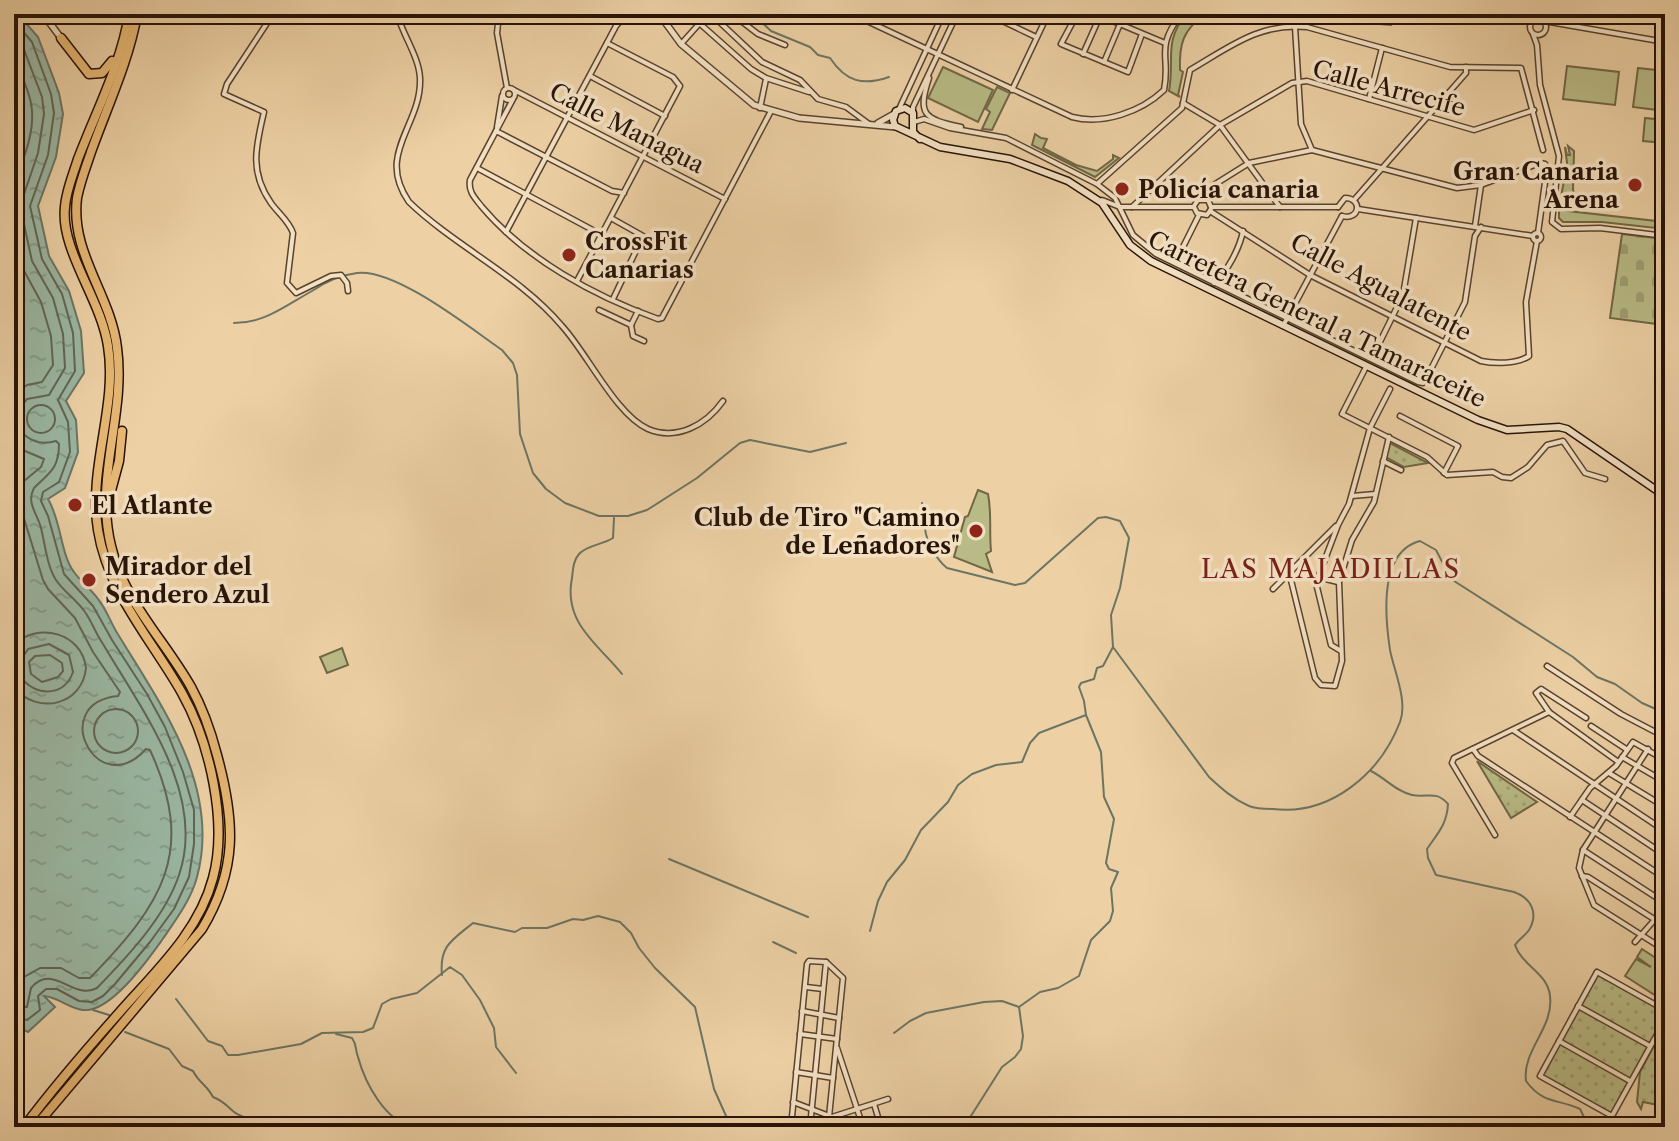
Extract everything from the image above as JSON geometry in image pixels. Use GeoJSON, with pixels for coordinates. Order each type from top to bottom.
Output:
{"type":"FeatureCollection","features":[{"type":"Feature","properties":{"kind":"highway"},"geometry":{"type":"LineString","coordinates":[[61,38],[84,70],[98,75],[107,70],[111,62],[127,14]]}},
{"type":"Feature","properties":{"kind":"highway"},"geometry":{"type":"LineString","coordinates":[[24,1127],[183,939],[202,908],[214,876],[218,846],[218,816],[200,734],[181,691],[125,604],[104,557],[96,509],[98,459],[109,386],[109,350],[99,307],[67,238],[64,221],[67,193],[117,57],[127,14]]}},
{"type":"Feature","properties":{"kind":"highway"},"geometry":{"type":"LineString","coordinates":[[35,1127],[202,929],[219,898],[230,857],[228,798],[211,733],[191,687],[129,594],[115,561],[107,527],[105,490],[117,387],[117,348],[107,305],[79,239],[78,194],[137,14]]}},
{"type":"Feature","properties":{"kind":"highway"},"geometry":{"type":"LineString","coordinates":[[61,38],[79,70],[99,84],[94,116]]}},
{"type":"Feature","properties":{"kind":"highway"},"geometry":{"type":"LineString","coordinates":[[79,239],[110,299]]}},
{"type":"Feature","properties":{"kind":"highway"},"geometry":{"type":"LineString","coordinates":[[107,527],[108,500],[119,461],[122,431]]}},
{"type":"Feature","properties":{"kind":"highway"},"geometry":{"type":"LineString","coordinates":[[95,536],[91,498],[93,470],[98,459]]}},
{"type":"Feature","properties":{"kind":"highway"},"geometry":{"type":"LineString","coordinates":[[102,564],[122,606],[149,643]]}},
{"type":"Feature","properties":{"kind":"main road"},"geometry":{"type":"LineString","coordinates":[[914,122],[900,128],[893,120],[896,111],[905,108],[913,113],[914,122],[913,132],[920,139]]}},
{"type":"Feature","properties":{"kind":"main road","name":"Carretera General a Tamaraceite"},"geometry":{"type":"LineString","coordinates":[[900,128],[940,147],[1023,163],[1068,181],[1105,207],[1121,234],[1139,254],[1285,321],[1307,338],[1496,427],[1507,430],[1567,429],[1665,496]]}},
{"type":"Feature","properties":{"kind":"street"},"geometry":{"type":"LineString","coordinates":[[273,14],[227,84],[224,94],[264,112],[254,158],[269,201],[292,228],[289,287],[296,293],[331,276],[341,275],[348,291]]}},
{"type":"Feature","properties":{"kind":"street"},"geometry":{"type":"LineString","coordinates":[[397,14],[420,77],[416,100],[395,164],[398,185],[409,202],[553,315],[624,412],[646,428],[682,432],[706,420],[723,401]]}},
{"type":"Feature","properties":{"kind":"street"},"geometry":{"type":"LineString","coordinates":[[499,14],[497,33],[510,88],[515,92],[477,168],[469,187],[472,194],[506,232],[577,281],[655,318],[662,318],[771,111]]}},
{"type":"Feature","properties":{"kind":"street"},"geometry":{"type":"LineString","coordinates":[[616,26],[618,14]]}},
{"type":"Feature","properties":{"kind":"street"},"geometry":{"type":"LineString","coordinates":[[506,232],[616,26],[627,14]]}},
{"type":"Feature","properties":{"kind":"street"},"geometry":{"type":"LineString","coordinates":[[656,14],[681,44],[747,101],[760,108],[799,118],[900,128]]}},
{"type":"Feature","properties":{"kind":"street"},"geometry":{"type":"LineString","coordinates":[[689,14],[740,61],[766,78],[809,92]]}},
{"type":"Feature","properties":{"kind":"street"},"geometry":{"type":"LineString","coordinates":[[711,14],[754,56],[800,80],[820,101],[846,107],[869,124],[883,122],[896,111],[943,14]]}},
{"type":"Feature","properties":{"kind":"street"},"geometry":{"type":"LineString","coordinates":[[732,14],[758,34],[785,45]]}},
{"type":"Feature","properties":{"kind":"street"},"geometry":{"type":"LineString","coordinates":[[852,14],[1072,117],[1086,119],[1129,112],[1164,90],[1165,43],[1169,29],[1181,14]]}},
{"type":"Feature","properties":{"kind":"street"},"geometry":{"type":"LineString","coordinates":[[957,14],[937,54],[922,100],[924,111],[942,122],[971,131]]}},
{"type":"Feature","properties":{"kind":"street"},"geometry":{"type":"LineString","coordinates":[[988,14],[1037,37]]}},
{"type":"Feature","properties":{"kind":"street"},"geometry":{"type":"LineString","coordinates":[[1012,90],[1048,14]]}},
{"type":"Feature","properties":{"kind":"street"},"geometry":{"type":"LineString","coordinates":[[1077,14],[1061,44],[1128,72],[1142,34]]}},
{"type":"Feature","properties":{"kind":"street"},"geometry":{"type":"LineString","coordinates":[[1508,14],[1665,42]]}},
{"type":"Feature","properties":{"kind":"street"},"geometry":{"type":"LineString","coordinates":[[47,15],[61,38]]}},
{"type":"Feature","properties":{"kind":"street"},"geometry":{"type":"LineString","coordinates":[[1083,54],[1098,15],[1165,43]]}},
{"type":"Feature","properties":{"kind":"street"},"geometry":{"type":"LineString","coordinates":[[1523,17],[1537,45],[1540,85],[1559,156],[1552,222],[1561,229],[1600,228],[1665,236]]}},
{"type":"Feature","properties":{"kind":"street"},"geometry":{"type":"LineString","coordinates":[[1530,26],[1536,19]]}},
{"type":"Feature","properties":{"kind":"street"},"geometry":{"type":"LineString","coordinates":[[1537,45],[1544,32],[1544,21]]}},
{"type":"Feature","properties":{"kind":"street"},"geometry":{"type":"LineString","coordinates":[[681,44],[699,24]]}},
{"type":"Feature","properties":{"kind":"street"},"geometry":{"type":"LineString","coordinates":[[1104,62],[1120,24]]}},
{"type":"Feature","properties":{"kind":"street"},"geometry":{"type":"LineString","coordinates":[[1533,34],[1544,32],[1556,24]]}},
{"type":"Feature","properties":{"kind":"street"},"geometry":{"type":"LineString","coordinates":[[1295,27],[1301,124],[1312,150]]}},
{"type":"Feature","properties":{"kind":"street"},"geometry":{"type":"LineString","coordinates":[[1097,184],[1182,108],[1190,70],[1252,33],[1295,27],[1307,27],[1450,67],[1521,68],[1543,150]]}},
{"type":"Feature","properties":{"kind":"street"},"geometry":{"type":"LineString","coordinates":[[577,281],[680,87],[676,79],[607,43]]}},
{"type":"Feature","properties":{"kind":"street"},"geometry":{"type":"LineString","coordinates":[[1369,99],[1382,48]]}},
{"type":"Feature","properties":{"kind":"street"},"geometry":{"type":"LineString","coordinates":[[913,113],[932,67]]}},
{"type":"Feature","properties":{"kind":"street"},"geometry":{"type":"LineString","coordinates":[[1354,200],[1466,73],[1466,67]]}},
{"type":"Feature","properties":{"kind":"street"},"geometry":{"type":"LineString","coordinates":[[590,76],[665,116]]}},
{"type":"Feature","properties":{"kind":"street"},"geometry":{"type":"LineString","coordinates":[[760,108],[766,78]]}},
{"type":"Feature","properties":{"kind":"street","name":"Calle Arrecife"},"geometry":{"type":"LineString","coordinates":[[1132,207],[1220,125],[1298,82],[1307,81],[1474,130],[1534,110]]}},
{"type":"Feature","properties":{"kind":"street"},"geometry":{"type":"LineString","coordinates":[[496,130],[502,94],[510,88]]}},
{"type":"Feature","properties":{"kind":"street","name":"Calle Managua"},"geometry":{"type":"LineString","coordinates":[[510,88],[725,199]]}},
{"type":"Feature","properties":{"kind":"street"},"geometry":{"type":"LineString","coordinates":[[502,94],[506,100],[513,99]]}},
{"type":"Feature","properties":{"kind":"street"},"geometry":{"type":"LineString","coordinates":[[1183,102],[1220,125],[1280,207]]}},
{"type":"Feature","properties":{"kind":"street"},"geometry":{"type":"LineString","coordinates":[[914,122],[924,119],[950,128],[1006,138],[1097,184],[1106,189],[1120,207],[1125,222],[1142,245],[1285,321],[1423,383],[1465,302],[1478,227],[1481,185]]}},
{"type":"Feature","properties":{"kind":"street"},"geometry":{"type":"LineString","coordinates":[[496,130],[616,193],[624,193]]}},
{"type":"Feature","properties":{"kind":"street"},"geometry":{"type":"LineString","coordinates":[[1194,207],[1209,188],[1249,163],[1312,150],[1457,188],[1481,185],[1540,163],[1547,168],[1536,237],[1358,209]]}},
{"type":"Feature","properties":{"kind":"street"},"geometry":{"type":"LineString","coordinates":[[477,168],[602,235]]}},
{"type":"Feature","properties":{"kind":"street"},"geometry":{"type":"LineString","coordinates":[[1094,198],[1120,207],[1194,207]]}},
{"type":"Feature","properties":{"kind":"street"},"geometry":{"type":"LineString","coordinates":[[1203,198],[1208,200],[1211,209]]}},
{"type":"Feature","properties":{"kind":"street"},"geometry":{"type":"LineString","coordinates":[[1338,207],[1345,198],[1354,200]]}},
{"type":"Feature","properties":{"kind":"street"},"geometry":{"type":"LineString","coordinates":[[1354,200],[1358,209]]}},
{"type":"Feature","properties":{"kind":"street"},"geometry":{"type":"LineString","coordinates":[[1194,207],[1199,215]]}},
{"type":"Feature","properties":{"kind":"street"},"geometry":{"type":"LineString","coordinates":[[1222,218],[1225,207]]}},
{"type":"Feature","properties":{"kind":"street"},"geometry":{"type":"LineString","coordinates":[[1199,215],[1225,207],[1338,207]]}},
{"type":"Feature","properties":{"kind":"street"},"geometry":{"type":"LineString","coordinates":[[1338,207],[1342,216]]}},
{"type":"Feature","properties":{"kind":"street","name":"Calle Agualatente"},"geometry":{"type":"LineString","coordinates":[[1211,209],[1310,275],[1489,363],[1523,360],[1529,356],[1526,302],[1536,237]]}},
{"type":"Feature","properties":{"kind":"street"},"geometry":{"type":"LineString","coordinates":[[1342,216],[1352,216],[1358,209]]}},
{"type":"Feature","properties":{"kind":"street"},"geometry":{"type":"LineString","coordinates":[[1178,264],[1178,257],[1199,215]]}},
{"type":"Feature","properties":{"kind":"street"},"geometry":{"type":"LineString","coordinates":[[1285,321],[1342,216]]}},
{"type":"Feature","properties":{"kind":"street"},"geometry":{"type":"LineString","coordinates":[[611,218],[643,236],[613,299]]}},
{"type":"Feature","properties":{"kind":"street"},"geometry":{"type":"LineString","coordinates":[[1372,358],[1406,286],[1416,218]]}},
{"type":"Feature","properties":{"kind":"street"},"geometry":{"type":"LineString","coordinates":[[1214,283],[1222,275],[1241,241],[1243,231]]}},
{"type":"Feature","properties":{"kind":"street"},"geometry":{"type":"LineString","coordinates":[[599,310],[631,325]]}},
{"type":"Feature","properties":{"kind":"street"},"geometry":{"type":"LineString","coordinates":[[638,311],[631,325],[633,336],[644,341]]}},
{"type":"Feature","properties":{"kind":"street"},"geometry":{"type":"LineString","coordinates":[[1366,367],[1342,414],[1427,457],[1444,473],[1452,476],[1493,472],[1511,478],[1528,467],[1547,445],[1563,441],[1585,473],[1605,479]]}},
{"type":"Feature","properties":{"kind":"street"},"geometry":{"type":"LineString","coordinates":[[1341,651],[1331,645],[1317,587],[1318,577],[1352,496],[1370,428],[1390,389]]}},
{"type":"Feature","properties":{"kind":"street"},"geometry":{"type":"LineString","coordinates":[[1400,416],[1458,446],[1444,473]]}},
{"type":"Feature","properties":{"kind":"street"},"geometry":{"type":"LineString","coordinates":[[1289,572],[1315,678],[1321,685],[1335,686],[1342,661],[1339,582],[1349,548],[1374,502],[1389,437]]}},
{"type":"Feature","properties":{"kind":"street"},"geometry":{"type":"LineString","coordinates":[[1383,461],[1401,470]]}},
{"type":"Feature","properties":{"kind":"street"},"geometry":{"type":"LineString","coordinates":[[1352,496],[1375,494]]}},
{"type":"Feature","properties":{"kind":"street"},"geometry":{"type":"LineString","coordinates":[[1273,589],[1338,525]]}},
{"type":"Feature","properties":{"kind":"street"},"geometry":{"type":"LineString","coordinates":[[1318,577],[1339,582]]}},
{"type":"Feature","properties":{"kind":"street"},"geometry":{"type":"LineString","coordinates":[[1547,666],[1631,720],[1665,737]]}},
{"type":"Feature","properties":{"kind":"street"},"geometry":{"type":"LineString","coordinates":[[1586,718],[1541,689],[1536,693],[1549,712],[1617,761]]}},
{"type":"Feature","properties":{"kind":"street"},"geometry":{"type":"LineString","coordinates":[[1495,835],[1452,763],[1454,758],[1549,712]]}},
{"type":"Feature","properties":{"kind":"street"},"geometry":{"type":"LineString","coordinates":[[1591,726],[1626,749]]}},
{"type":"Feature","properties":{"kind":"street"},"geometry":{"type":"LineString","coordinates":[[1513,730],[1665,831]]}},
{"type":"Feature","properties":{"kind":"street"},"geometry":{"type":"LineString","coordinates":[[1570,817],[1594,784],[1616,766],[1633,742],[1665,760]]}},
{"type":"Feature","properties":{"kind":"street"},"geometry":{"type":"LineString","coordinates":[[1473,749],[1478,756],[1665,878]]}},
{"type":"Feature","properties":{"kind":"street"},"geometry":{"type":"LineString","coordinates":[[1648,749],[1583,850],[1581,876],[1594,905],[1665,950]]}},
{"type":"Feature","properties":{"kind":"street"},"geometry":{"type":"LineString","coordinates":[[1622,757],[1665,782]]}},
{"type":"Feature","properties":{"kind":"street"},"geometry":{"type":"LineString","coordinates":[[1608,772],[1665,807]]}},
{"type":"Feature","properties":{"kind":"street"},"geometry":{"type":"LineString","coordinates":[[1582,800],[1665,855]]}},
{"type":"Feature","properties":{"kind":"street"},"geometry":{"type":"LineString","coordinates":[[1583,850],[1665,906],[1635,942]]}},
{"type":"Feature","properties":{"kind":"street"},"geometry":{"type":"LineString","coordinates":[[1581,876],[1588,877],[1665,926]]}},
{"type":"Feature","properties":{"kind":"street"},"geometry":{"type":"LineString","coordinates":[[791,1127],[809,961],[826,962],[843,978],[828,1127]]}},
{"type":"Feature","properties":{"kind":"street"},"geometry":{"type":"LineString","coordinates":[[810,1127],[826,962]]}},
{"type":"Feature","properties":{"kind":"street"},"geometry":{"type":"LineString","coordinates":[[1664,1023],[1612,1116],[1540,1076],[1597,972],[1665,1010]]}},
{"type":"Feature","properties":{"kind":"street"},"geometry":{"type":"LineString","coordinates":[[805,987],[823,989]]}},
{"type":"Feature","properties":{"kind":"street"},"geometry":{"type":"LineString","coordinates":[[1578,1006],[1651,1046]]}},
{"type":"Feature","properties":{"kind":"street"},"geometry":{"type":"LineString","coordinates":[[802,1011],[839,1018]]}},
{"type":"Feature","properties":{"kind":"street"},"geometry":{"type":"LineString","coordinates":[[800,1034],[837,1039]]}},
{"type":"Feature","properties":{"kind":"street"},"geometry":{"type":"LineString","coordinates":[[1559,1041],[1631,1081]]}},
{"type":"Feature","properties":{"kind":"street"},"geometry":{"type":"LineString","coordinates":[[837,1046],[863,1127]]}},
{"type":"Feature","properties":{"kind":"street"},"geometry":{"type":"LineString","coordinates":[[796,1072],[833,1078]]}},
{"type":"Feature","properties":{"kind":"street"},"geometry":{"type":"LineString","coordinates":[[793,1102],[829,1117],[888,1099]]}},
{"type":"Feature","properties":{"kind":"street"},"geometry":{"type":"LineString","coordinates":[[874,1104],[881,1127]]}},
{"type":"Feature","properties":{"kind":"street"},"geometry":{"type":"LineString","coordinates":[[840,1115],[844,1127]]}},
{"type":"Feature","properties":{"kind":"green space"},"geometry":{"type":"Polygon","coordinates":[[[1186,14],[1205,14],[1187,32],[1182,45],[1180,97],[1169,91],[1171,51],[1174,34],[1186,14]]]}},
{"type":"Feature","properties":{"kind":"green space"},"geometry":{"type":"Polygon","coordinates":[[[1322,14],[1393,14],[1391,25],[1354,22],[1322,14]]]}},
{"type":"Feature","properties":{"kind":"green space"},"geometry":{"type":"Polygon","coordinates":[[[1567,66],[1619,72],[1615,105],[1563,99],[1567,66]]]}},
{"type":"Feature","properties":{"kind":"green space"},"geometry":{"type":"Polygon","coordinates":[[[943,67],[993,90],[978,122],[928,98],[943,67]]]}},
{"type":"Feature","properties":{"kind":"green space"},"geometry":{"type":"Polygon","coordinates":[[[1638,68],[1665,71],[1665,111],[1633,107],[1638,68]]]}},
{"type":"Feature","properties":{"kind":"green space"},"geometry":{"type":"Polygon","coordinates":[[[997,87],[1010,93],[992,130],[982,129],[990,112],[986,109],[997,87]]]}},
{"type":"Feature","properties":{"kind":"green space"},"geometry":{"type":"Polygon","coordinates":[[[1645,118],[1665,120],[1665,143],[1643,141],[1645,118]]]}},
{"type":"Feature","properties":{"kind":"green space"},"geometry":{"type":"Polygon","coordinates":[[[1035,134],[1047,139],[1043,148],[1076,165],[1097,171],[1113,159],[1113,155],[1119,158],[1095,177],[1032,145],[1035,134]]]}},
{"type":"Feature","properties":{"kind":"green space"},"geometry":{"type":"Polygon","coordinates":[[[1568,146],[1574,151],[1573,190],[1577,204],[1560,203],[1567,163],[1565,147],[1567,155],[1570,155],[1568,146]]]}},
{"type":"Feature","properties":{"kind":"green space"},"geometry":{"type":"Polygon","coordinates":[[[1559,210],[1665,222],[1665,229],[1602,222],[1563,222],[1559,218],[1559,210]]]}},
{"type":"Feature","properties":{"kind":"green space"},"geometry":{"type":"Polygon","coordinates":[[[1622,234],[1665,239],[1665,325],[1610,318],[1622,234]]]}},
{"type":"Feature","properties":{"kind":"green space"},"geometry":{"type":"Polygon","coordinates":[[[1390,443],[1428,463],[1404,467],[1386,457],[1390,443]]]}},
{"type":"Feature","properties":{"kind":"green space","name":"Club de Tiro \"Camino de Leñadores\""},"geometry":{"type":"Polygon","coordinates":[[[978,490],[988,494],[991,551],[986,554],[992,572],[954,557],[965,517],[978,490]]]}},
{"type":"Feature","properties":{"kind":"green space"},"geometry":{"type":"Polygon","coordinates":[[[342,648],[348,665],[327,673],[320,657],[342,648]]]}},
{"type":"Feature","properties":{"kind":"green space"},"geometry":{"type":"Polygon","coordinates":[[[1477,761],[1537,802],[1511,818],[1477,761]]]}},
{"type":"Feature","properties":{"kind":"green space"},"geometry":{"type":"Polygon","coordinates":[[[1642,949],[1665,964],[1665,992],[1661,999],[1625,976],[1636,959],[1651,967],[1637,957],[1642,949]]]}},
{"type":"Feature","properties":{"kind":"green space"},"geometry":{"type":"Polygon","coordinates":[[[1597,972],[1665,1009],[1665,1024],[1612,1116],[1540,1076],[1597,972]]]}},
{"type":"Feature","properties":{"kind":"green space"},"geometry":{"type":"Polygon","coordinates":[[[1657,1040],[1665,1043],[1665,1111],[1658,1105],[1643,1102],[1641,1109],[1637,1102],[1640,1072],[1657,1040]]]}},
{"type":"Feature","properties":{"kind":"water"},"geometry":{"type":"Polygon","coordinates":[[[14,14],[18,14],[38,37],[59,93],[63,114],[56,157],[38,206],[49,256],[69,291],[81,331],[84,373],[66,401],[76,420],[78,452],[65,488],[48,499],[70,565],[104,608],[184,750],[201,812],[202,844],[197,877],[187,902],[127,984],[94,1009],[78,1009],[44,996],[55,1007],[28,1032],[14,1025],[14,653],[17,650],[14,647],[14,14]]]}},
{"type":"Feature","properties":{"kind":"waterway"},"geometry":{"type":"LineString","coordinates":[[753,14],[771,31],[830,58],[849,77],[863,81],[889,77]]}},
{"type":"Feature","properties":{"kind":"waterway"},"geometry":{"type":"LineString","coordinates":[[234,323],[265,317],[328,282],[351,274],[373,274],[411,289],[502,350],[513,363],[517,375],[520,434],[533,473],[546,489],[565,503],[599,516],[628,516],[647,510],[697,478],[740,443],[750,440],[810,452],[846,443]]}},
{"type":"Feature","properties":{"kind":"waterway"},"geometry":{"type":"LineString","coordinates":[[922,503],[927,539],[947,568],[1015,585],[1025,583],[1098,518],[1120,521],[1129,538],[1120,588],[1111,615],[1113,647],[1209,777],[1233,797],[1252,807],[1294,809],[1314,806],[1350,788],[1380,759],[1402,714],[1400,686],[1388,636],[1387,587],[1397,558],[1406,547],[1420,541],[1436,550],[1451,579],[1573,657],[1597,677],[1665,713]]}},
{"type":"Feature","properties":{"kind":"waterway"},"geometry":{"type":"LineString","coordinates":[[614,518],[613,538],[582,551],[577,557],[571,594],[573,608],[585,632],[622,674]]}},
{"type":"Feature","properties":{"kind":"waterway"},"geometry":{"type":"LineString","coordinates":[[894,1033],[926,1013],[984,1002],[1002,1001],[1019,1007],[1040,992],[1058,988],[1079,976],[1091,940],[1110,921],[1113,911],[1111,888],[1118,872],[1109,869],[1106,863],[1114,819],[1104,797],[1101,752],[1079,687],[1081,683],[1094,679],[1097,668],[1103,666],[1113,647]]}},
{"type":"Feature","properties":{"kind":"waterway"},"geometry":{"type":"LineString","coordinates":[[870,931],[887,882],[905,860],[921,830],[948,802],[958,785],[972,774],[996,765],[1022,762],[1030,743],[1039,733],[1086,715]]}},
{"type":"Feature","properties":{"kind":"waterway"},"geometry":{"type":"LineString","coordinates":[[1371,771],[1407,793],[1436,796],[1448,804],[1444,823],[1427,849],[1436,875],[1514,892],[1529,902],[1533,912],[1532,924],[1515,945],[1523,959],[1545,981],[1550,1008],[1529,1059],[1526,1081],[1545,1098],[1580,1109],[1589,1127]]}},
{"type":"Feature","properties":{"kind":"waterway"},"geometry":{"type":"LineString","coordinates":[[669,859],[808,917]]}},
{"type":"Feature","properties":{"kind":"waterway"},"geometry":{"type":"LineString","coordinates":[[442,975],[443,957],[448,944],[473,923],[515,932],[522,928],[547,928],[573,919],[598,916],[620,922],[655,968],[695,1007],[714,1089],[731,1127]]}},
{"type":"Feature","properties":{"kind":"waterway"},"geometry":{"type":"LineString","coordinates":[[773,942],[796,953]]}},
{"type":"Feature","properties":{"kind":"waterway"},"geometry":{"type":"LineString","coordinates":[[176,999],[208,1041],[222,1046],[228,1055],[238,1055],[301,1044],[322,1033],[363,1032],[373,1028],[382,1004],[417,993],[450,967],[462,975],[480,1000],[494,1028],[496,1047],[516,1073]]}},
{"type":"Feature","properties":{"kind":"waterway"},"geometry":{"type":"LineString","coordinates":[[969,1119],[1002,1067],[1021,1049],[1023,1036],[1019,1007]]}},
{"type":"Feature","properties":{"kind":"waterway"},"geometry":{"type":"LineString","coordinates":[[93,1010],[109,1015]]}},
{"type":"Feature","properties":{"kind":"waterway"},"geometry":{"type":"LineString","coordinates":[[125,1032],[169,1049],[182,1066],[193,1071],[213,1097],[259,1127]]}},
{"type":"Feature","properties":{"kind":"waterway"},"geometry":{"type":"LineString","coordinates":[[336,1034],[352,1038],[366,1078],[385,1109],[413,1127]]}},
{"type":"Feature","properties":{"kind":"place","name":"Gran Canaria Arena"},"geometry":{"type":"Point","coordinates":[1635,185]}},
{"type":"Feature","properties":{"kind":"place","name":"Policía canaria"},"geometry":{"type":"Point","coordinates":[1122,189]}},
{"type":"Feature","properties":{"kind":"place","name":"CrossFit Canarias"},"geometry":{"type":"Point","coordinates":[569,255]}},
{"type":"Feature","properties":{"kind":"place","name":"El Atlante"},"geometry":{"type":"Point","coordinates":[75,505]}},
{"type":"Feature","properties":{"kind":"place","name":"Club de Tiro \"Camino de Leñadores\""},"geometry":{"type":"Point","coordinates":[976,531]}},
{"type":"Feature","properties":{"kind":"place","name":"Mirador del Sendero Azul"},"geometry":{"type":"Point","coordinates":[89,580]}},
{"type":"Feature","properties":{"kind":"district","name":"LAS MAJADILLAS"},"geometry":{"type":"Point","coordinates":[1331,569]}}]}
